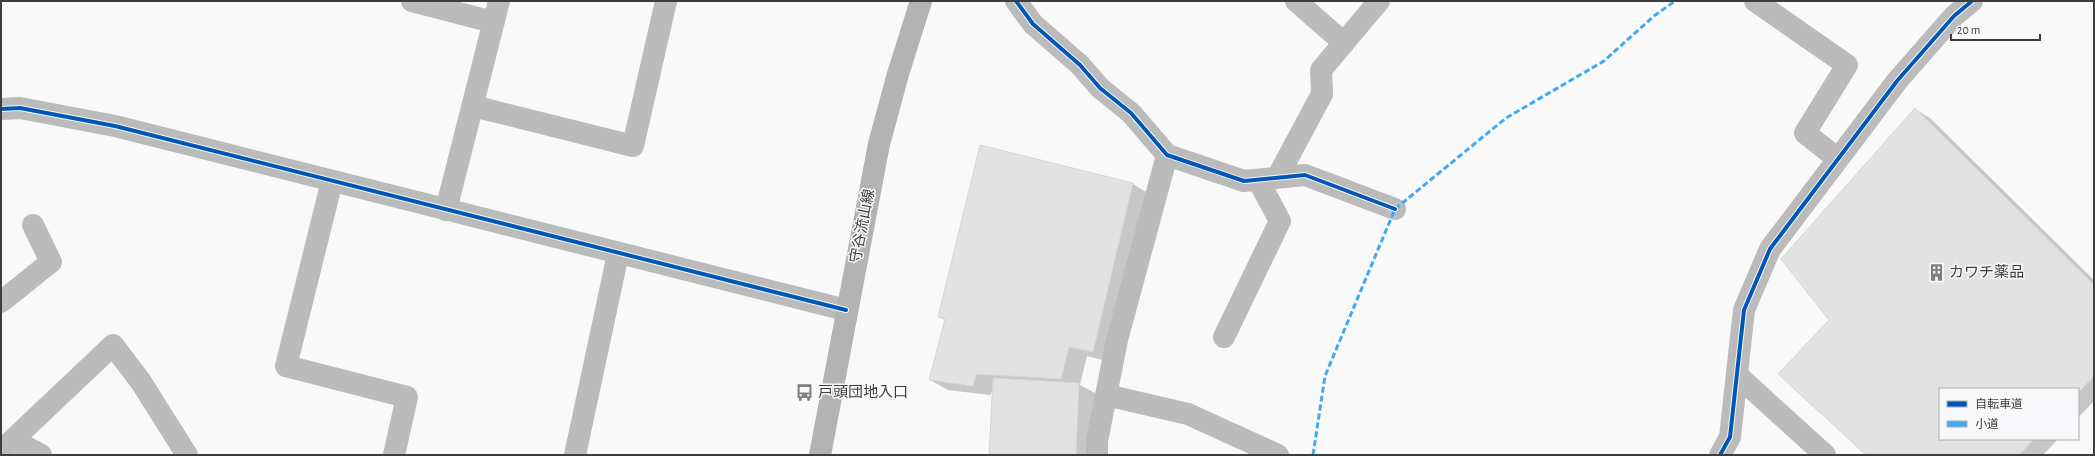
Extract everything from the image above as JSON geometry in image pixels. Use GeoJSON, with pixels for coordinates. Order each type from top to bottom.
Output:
{"type":"FeatureCollection","features":[{"type":"Feature","properties":{"kind":"main road","name":"守谷流山線"},"geometry":{"type":"LineString","coordinates":[[820,455],[846,310],[879,144],[898,74],[921,1]]}},
{"type":"Feature","properties":{"kind":"street"},"geometry":{"type":"LineString","coordinates":[[412,1],[493,22]]}},
{"type":"Feature","properties":{"kind":"street"},"geometry":{"type":"LineString","coordinates":[[446,210],[499,1]]}},
{"type":"Feature","properties":{"kind":"street"},"geometry":{"type":"LineString","coordinates":[[473,106],[633,146],[666,1]]}},
{"type":"Feature","properties":{"kind":"street"},"geometry":{"type":"LineString","coordinates":[[1016,1],[1033,24],[1080,65],[1100,88],[1130,112],[1167,155],[1244,181],[1305,175],[1395,209]]}},
{"type":"Feature","properties":{"kind":"street"},"geometry":{"type":"LineString","coordinates":[[1296,1],[1344,43]]}},
{"type":"Feature","properties":{"kind":"street"},"geometry":{"type":"LineString","coordinates":[[1267,179],[1322,94],[1320,70],[1379,1]]}},
{"type":"Feature","properties":{"kind":"street"},"geometry":{"type":"LineString","coordinates":[[1755,1],[1847,65],[1805,133],[1838,159]]}},
{"type":"Feature","properties":{"kind":"street"},"geometry":{"type":"LineString","coordinates":[[1720,455],[1730,437],[1744,310],[1770,249],[1897,81],[1954,16],[1972,1]]}},
{"type":"Feature","properties":{"kind":"street"},"geometry":{"type":"LineString","coordinates":[[1,109],[20,108],[115,126],[618,254],[846,310]]}},
{"type":"Feature","properties":{"kind":"street"},"geometry":{"type":"LineString","coordinates":[[1097,455],[1097,441],[1117,340],[1167,155]]}},
{"type":"Feature","properties":{"kind":"street"},"geometry":{"type":"LineString","coordinates":[[1224,337],[1280,220],[1267,179]]}},
{"type":"Feature","properties":{"kind":"street"},"geometry":{"type":"LineString","coordinates":[[332,181],[286,366],[407,396],[394,455]]}},
{"type":"Feature","properties":{"kind":"street"},"geometry":{"type":"LineString","coordinates":[[1,302],[51,262],[33,225]]}},
{"type":"Feature","properties":{"kind":"street"},"geometry":{"type":"LineString","coordinates":[[575,455],[618,254]]}},
{"type":"Feature","properties":{"kind":"street"},"geometry":{"type":"LineString","coordinates":[[7,446],[113,345],[141,382],[187,455]]}},
{"type":"Feature","properties":{"kind":"street"},"geometry":{"type":"LineString","coordinates":[[1738,375],[1825,455]]}},
{"type":"Feature","properties":{"kind":"street"},"geometry":{"type":"LineString","coordinates":[[1106,395],[1188,414],[1278,455]]}},
{"type":"Feature","properties":{"kind":"street"},"geometry":{"type":"LineString","coordinates":[[7,446],[41,455]]}},
{"type":"Feature","properties":{"kind":"building","name":"カワチ薬品"},"geometry":{"type":"Polygon","coordinates":[[[1915,108],[2094,285],[2094,376],[2079,392],[2079,388],[1939,388],[1939,440],[2033,440],[2019,455],[1866,455],[1778,374],[1829,320],[1781,259],[1915,108]]]}},
{"type":"Feature","properties":{"kind":"building"},"geometry":{"type":"Polygon","coordinates":[[[980,145],[1133,183],[1093,352],[1069,347],[1061,379],[976,374],[973,386],[929,380],[945,319],[938,317],[980,145]]]}},
{"type":"Feature","properties":{"kind":"building"},"geometry":{"type":"Polygon","coordinates":[[[993,378],[1079,383],[1076,455],[989,455],[993,378]]]}},
{"type":"Feature","properties":{"kind":"marked path"},"geometry":{"type":"LineString","coordinates":[[1313,455],[1325,376],[1395,209],[1506,118],[1604,61],[1654,16],[1675,1]]}},
{"type":"Feature","properties":{"kind":"cycle path"},"geometry":{"type":"LineString","coordinates":[[1016,1],[1033,24],[1080,65],[1100,88],[1131,113],[1167,155],[1244,181],[1305,175],[1395,209]]}},
{"type":"Feature","properties":{"kind":"cycle path"},"geometry":{"type":"LineString","coordinates":[[1720,455],[1730,437],[1744,310],[1770,249],[1897,81],[1954,16],[1972,1]]}},
{"type":"Feature","properties":{"kind":"cycle path"},"geometry":{"type":"LineString","coordinates":[[1,109],[20,108],[115,126],[846,310]]}},
{"type":"Feature","properties":{"kind":"place","name":"カワチ薬品"},"geometry":{"type":"Point","coordinates":[1936,272]}},
{"type":"Feature","properties":{"kind":"place","name":"戸頭団地入口"},"geometry":{"type":"Point","coordinates":[805,392]}}]}
